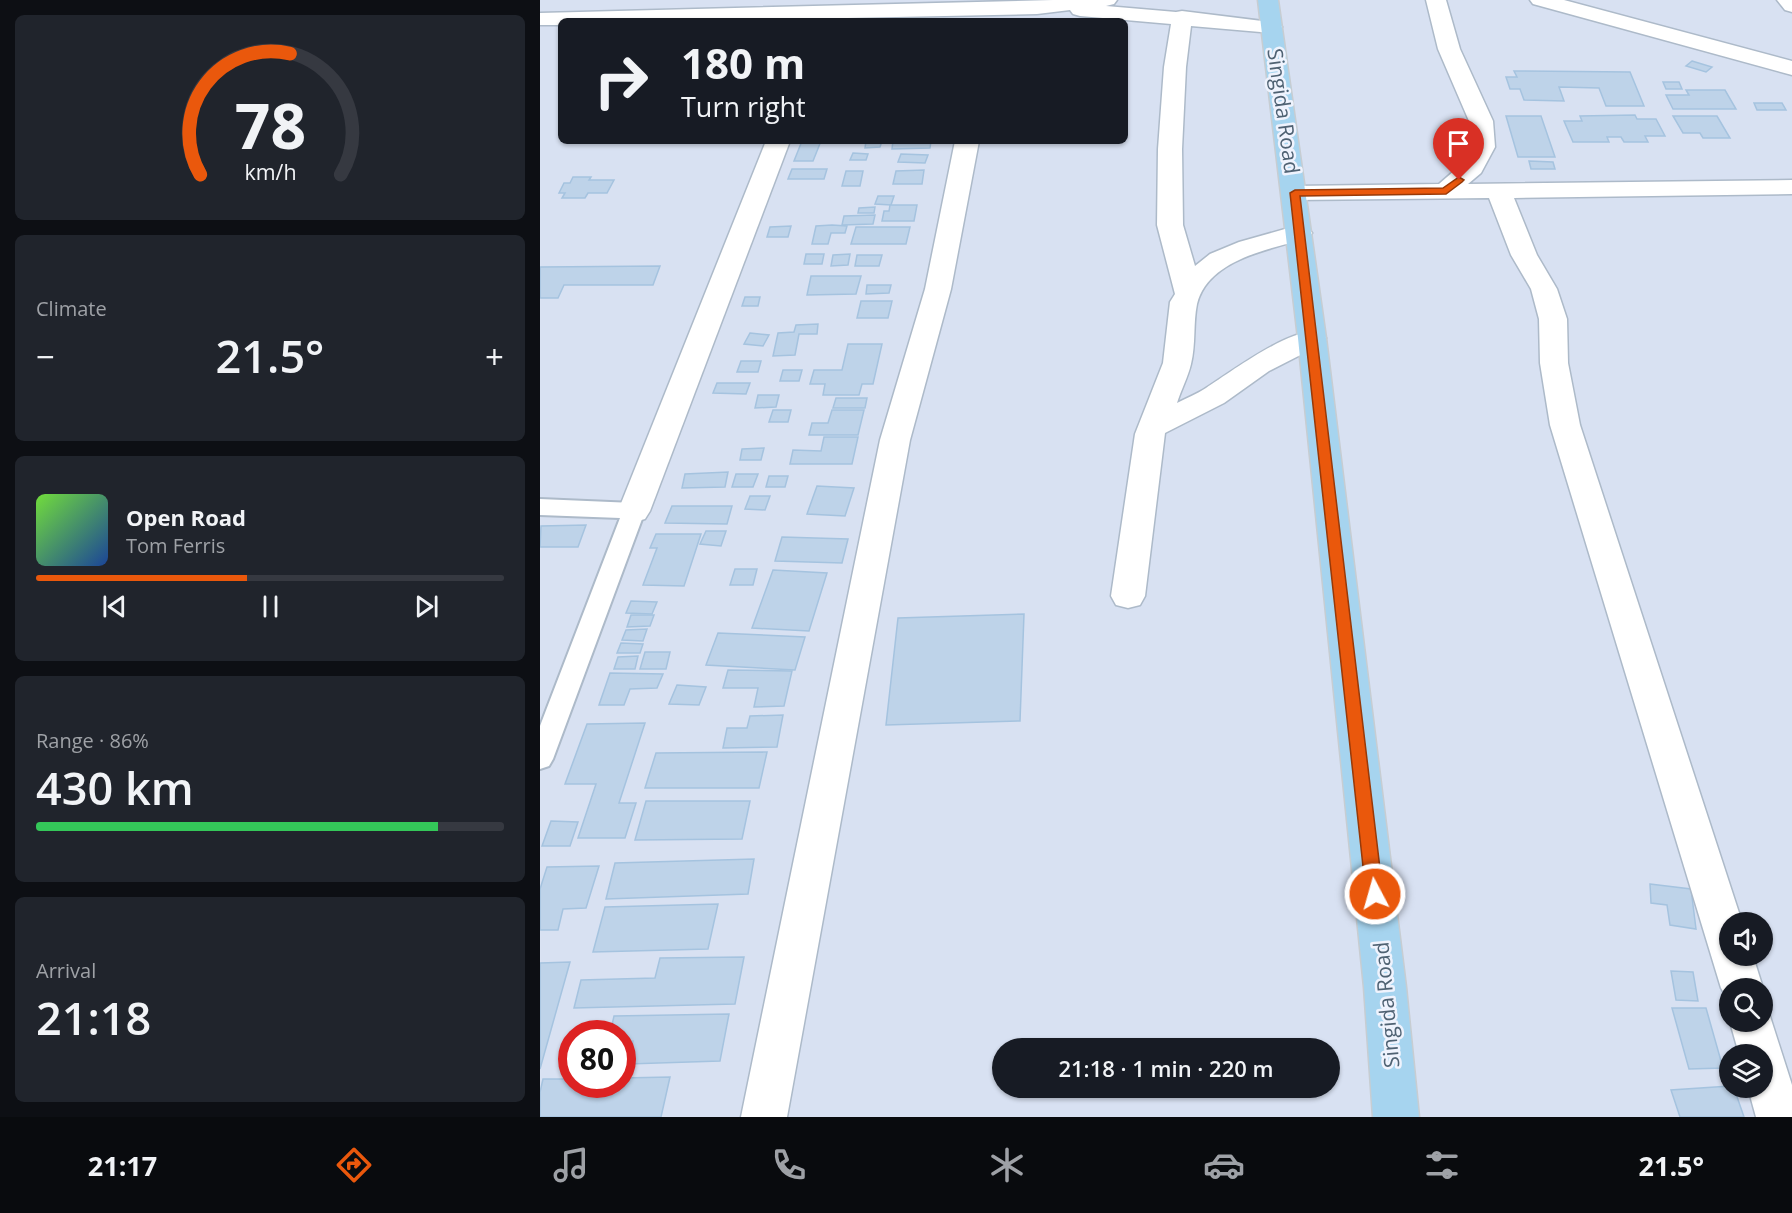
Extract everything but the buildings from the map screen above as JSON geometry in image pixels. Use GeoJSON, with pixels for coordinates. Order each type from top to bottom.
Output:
{"type":"FeatureCollection","features":[{"type":"Feature","properties":{"kind":"highway","name":"Singida Road"},"geometry":{"type":"LineString","coordinates":[[1271,7],[1312,338],[1384,975],[1396,1117]]}},
{"type":"Feature","properties":{"kind":"street"},"geometry":{"type":"LineString","coordinates":[[698,0],[727,2],[759,14]]}},
{"type":"Feature","properties":{"kind":"street"},"geometry":{"type":"LineString","coordinates":[[584,18],[759,14],[815,17],[977,14],[1107,0]]}},
{"type":"Feature","properties":{"kind":"street"},"geometry":{"type":"LineString","coordinates":[[1436,0],[1449,49],[1481,121],[1483,147],[1472,168],[1446,191]]}},
{"type":"Feature","properties":{"kind":"street"},"geometry":{"type":"LineString","coordinates":[[1540,0],[1663,31],[1792,68]]}},
{"type":"Feature","properties":{"kind":"street"},"geometry":{"type":"LineString","coordinates":[[1787,0],[1792,6]]}},
{"type":"Feature","properties":{"kind":"street"},"geometry":{"type":"LineString","coordinates":[[1036,8],[1182,17],[1271,7]]}},
{"type":"Feature","properties":{"kind":"street"},"geometry":{"type":"LineString","coordinates":[[1182,17],[1175,67],[1170,148],[1170,225],[1189,294]]}},
{"type":"Feature","properties":{"kind":"street"},"geometry":{"type":"LineString","coordinates":[[540,19],[558,19]]}},
{"type":"Feature","properties":{"kind":"street"},"geometry":{"type":"LineString","coordinates":[[634,511],[777,144]]}},
{"type":"Feature","properties":{"kind":"street"},"geometry":{"type":"LineString","coordinates":[[764,1117],[895,440],[938,289],[967,144]]}},
{"type":"Feature","properties":{"kind":"street"},"geometry":{"type":"LineString","coordinates":[[1295,193],[1792,187]]}},
{"type":"Feature","properties":{"kind":"street"},"geometry":{"type":"LineString","coordinates":[[1499,191],[1524,255],[1544,289],[1553,319],[1554,363],[1565,424],[1719,914]]}},
{"type":"Feature","properties":{"kind":"street"},"geometry":{"type":"LineString","coordinates":[[1128,596],[1148,445],[1177,363],[1184,302],[1199,276],[1219,260],[1248,248],[1299,233]]}},
{"type":"Feature","properties":{"kind":"street"},"geometry":{"type":"LineString","coordinates":[[1153,427],[1214,396],[1259,365],[1312,338]]}},
{"type":"Feature","properties":{"kind":"street"},"geometry":{"type":"LineString","coordinates":[[1773,1097],[1779,1117]]}},
{"type":"Feature","properties":{"kind":"lane"},"geometry":{"type":"LineString","coordinates":[[540,507],[634,511],[540,759]]}},
{"type":"Feature","properties":{"kind":"shaded area"},"geometry":{"type":"Polygon","coordinates":[[[540,0],[1792,0],[1792,1117],[540,1117],[540,0]]]}},
{"type":"Feature","properties":{"kind":"route"},"geometry":{"type":"LineString","coordinates":[[1375,894],[1295,193],[1446,191],[1459,180]]}}]}
